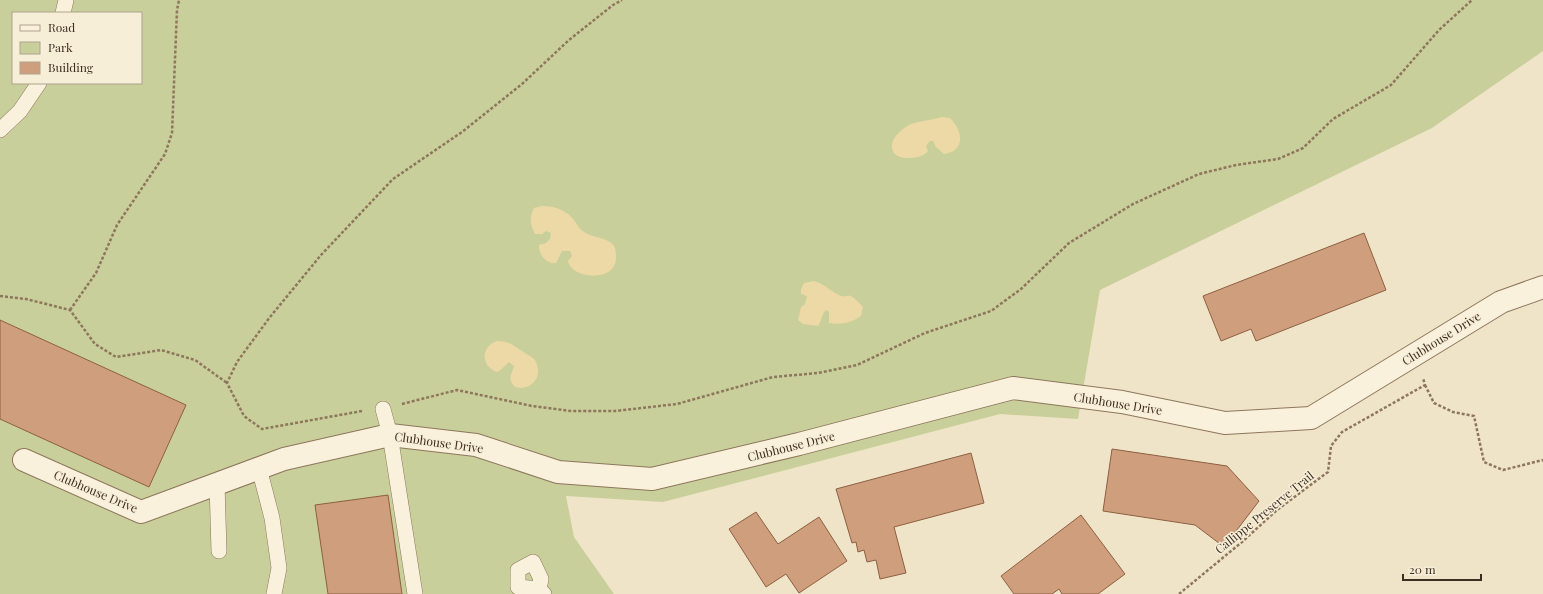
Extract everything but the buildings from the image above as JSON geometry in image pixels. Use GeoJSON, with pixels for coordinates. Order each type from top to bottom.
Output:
{"type":"FeatureCollection","features":[{"type":"Feature","properties":{"kind":"street","name":"Clubhouse Drive"},"geometry":{"type":"LineString","coordinates":[[24,460],[141,512],[284,458],[390,435],[476,445],[558,472],[652,479],[799,444],[1013,388],[1122,402],[1225,423],[1310,418],[1501,302],[1543,286]]}},
{"type":"Feature","properties":{"kind":"lane"},"geometry":{"type":"LineString","coordinates":[[63,12],[66,0]]}},
{"type":"Feature","properties":{"kind":"lane"},"geometry":{"type":"LineString","coordinates":[[0,130],[20,111],[38,84]]}},
{"type":"Feature","properties":{"kind":"lane"},"geometry":{"type":"LineString","coordinates":[[383,408],[390,435],[415,594]]}},
{"type":"Feature","properties":{"kind":"lane"},"geometry":{"type":"LineString","coordinates":[[259,468],[272,518],[279,568],[274,594]]}},
{"type":"Feature","properties":{"kind":"lane"},"geometry":{"type":"LineString","coordinates":[[217,484],[220,551]]}},
{"type":"Feature","properties":{"kind":"lane"},"geometry":{"type":"LineString","coordinates":[[533,562],[542,579],[541,592],[516,591],[518,570],[533,562]]}},
{"type":"Feature","properties":{"kind":"path"},"geometry":{"type":"LineString","coordinates":[[70,310],[96,273],[118,225],[165,154],[172,133],[177,10],[179,0]]}},
{"type":"Feature","properties":{"kind":"path"},"geometry":{"type":"LineString","coordinates":[[227,383],[237,362],[270,317],[321,255],[393,179],[462,132],[522,84],[575,35],[613,5],[622,0]]}},
{"type":"Feature","properties":{"kind":"path"},"geometry":{"type":"LineString","coordinates":[[0,296],[26,299],[70,310],[95,344],[116,357],[161,350],[195,360],[227,383],[244,416],[262,429],[383,408],[458,390],[532,406],[572,411],[614,411],[677,404],[773,377],[818,373],[857,365],[925,333],[991,311],[1021,289],[1069,243],[1133,204],[1199,174],[1236,164],[1278,159],[1303,148],[1333,119],[1391,85],[1439,30],[1472,0]]}},
{"type":"Feature","properties":{"kind":"path"},"geometry":{"type":"LineString","coordinates":[[1414,355],[1425,385],[1434,403],[1453,412],[1474,416],[1484,462],[1503,470],[1543,460]]}},
{"type":"Feature","properties":{"kind":"path","name":"Callippe Preserve Trail"},"geometry":{"type":"LineString","coordinates":[[1178,594],[1242,542],[1277,510],[1328,472],[1331,446],[1342,432],[1425,385]]}},
{"type":"Feature","properties":{"kind":"green space"},"geometry":{"type":"Polygon","coordinates":[[[0,0],[1543,0],[1543,51],[1432,128],[1100,290],[1078,419],[1000,414],[663,502],[566,496],[574,537],[614,594],[0,594],[0,0]]]}},
{"type":"Feature","properties":{"kind":"sand"},"geometry":{"type":"Polygon","coordinates":[[[942,117],[950,118],[958,129],[960,140],[956,149],[944,154],[936,147],[933,141],[930,141],[926,146],[928,151],[921,156],[906,158],[897,156],[894,153],[892,149],[893,140],[903,129],[911,124],[942,117]]]}},
{"type":"Feature","properties":{"kind":"sand"},"geometry":{"type":"Polygon","coordinates":[[[542,206],[564,211],[584,232],[611,243],[615,247],[616,258],[614,266],[609,272],[602,275],[593,276],[577,272],[571,267],[568,261],[572,256],[570,251],[562,251],[556,263],[546,260],[540,252],[539,245],[546,243],[550,239],[551,233],[546,231],[542,234],[535,234],[531,221],[531,215],[534,208],[542,206]]]}},
{"type":"Feature","properties":{"kind":"sand"},"geometry":{"type":"Polygon","coordinates":[[[814,281],[841,296],[853,297],[863,307],[861,316],[846,323],[829,323],[829,312],[826,310],[818,326],[803,324],[798,320],[801,307],[805,304],[807,296],[801,294],[801,289],[804,283],[814,281]]]}},
{"type":"Feature","properties":{"kind":"sand"},"geometry":{"type":"Polygon","coordinates":[[[497,341],[511,344],[535,360],[537,363],[538,376],[531,385],[521,388],[513,385],[510,377],[514,366],[509,362],[497,372],[488,365],[485,361],[485,352],[491,344],[497,341]]]}}]}
